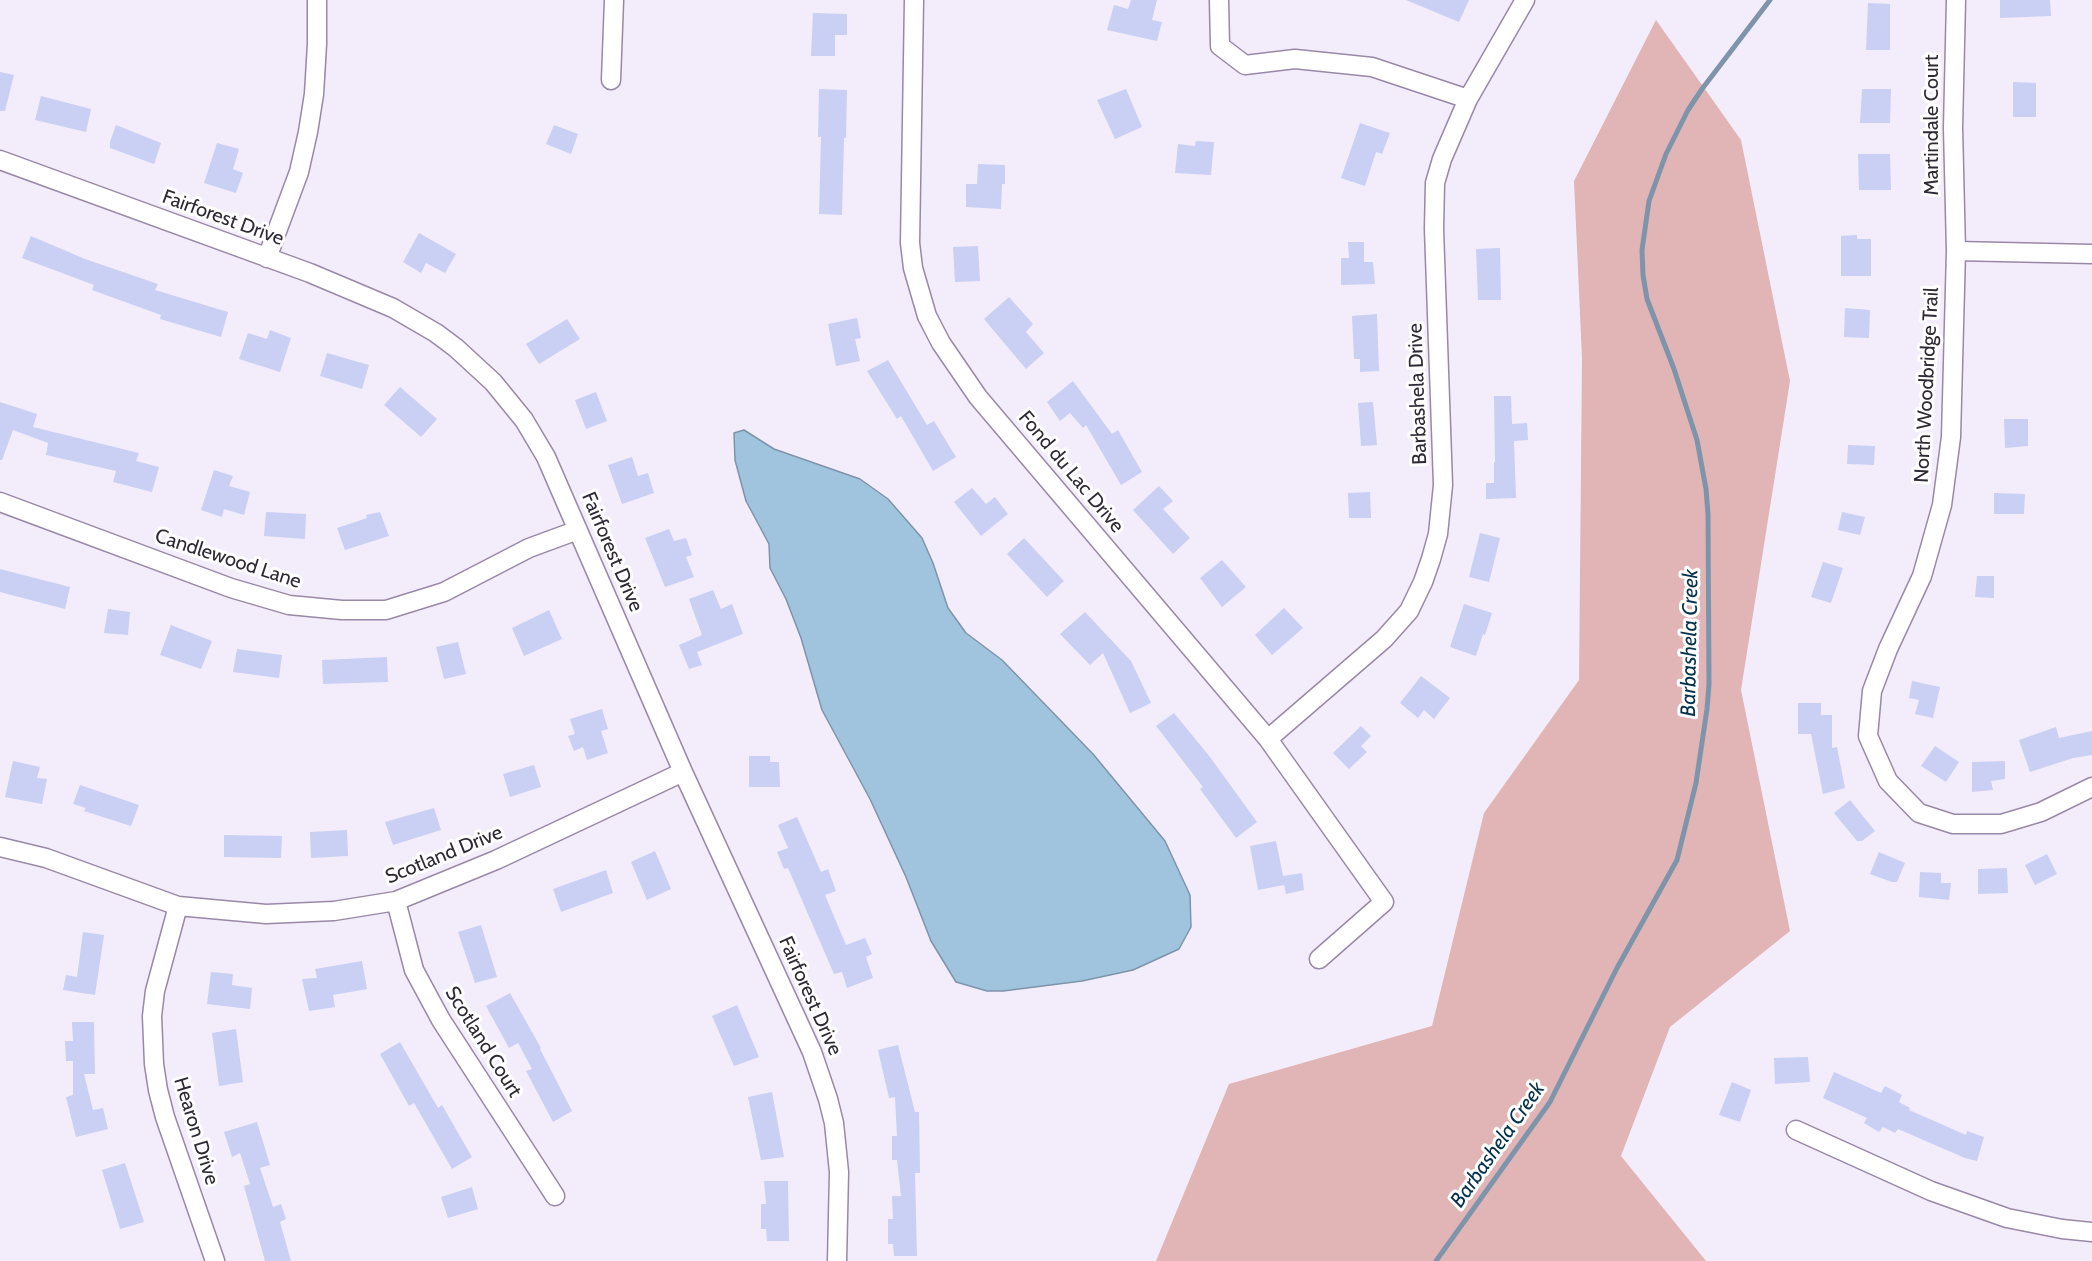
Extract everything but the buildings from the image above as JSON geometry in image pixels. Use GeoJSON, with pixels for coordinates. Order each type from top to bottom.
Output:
{"type":"FeatureCollection","features":[{"type":"Feature","properties":{"kind":"street"},"geometry":{"type":"LineString","coordinates":[[267,258],[299,172],[308,132],[315,74],[317,0]]}},
{"type":"Feature","properties":{"kind":"street"},"geometry":{"type":"LineString","coordinates":[[611,80],[614,0]]}},
{"type":"Feature","properties":{"kind":"street","name":"Fond du Lac Drive"},"geometry":{"type":"LineString","coordinates":[[914,0],[910,243],[917,284],[927,316],[941,343],[978,397],[1268,739],[1384,902],[1319,959]]}},
{"type":"Feature","properties":{"kind":"street"},"geometry":{"type":"LineString","coordinates":[[1219,0],[1220,46],[1245,64],[1295,59],[1372,67],[1468,99]]}},
{"type":"Feature","properties":{"kind":"street","name":"Barbashela Drive"},"geometry":{"type":"LineString","coordinates":[[1268,739],[1390,632],[1409,611],[1431,559],[1438,534],[1443,485],[1434,229],[1435,183],[1442,159],[1468,99],[1525,0]]}},
{"type":"Feature","properties":{"kind":"street","name":"Martindale Court"},"geometry":{"type":"LineString","coordinates":[[1956,0],[1953,128],[1956,250]]}},
{"type":"Feature","properties":{"kind":"street","name":"Fairforest Drive"},"geometry":{"type":"LineString","coordinates":[[0,160],[310,273],[393,308],[436,333],[456,348],[493,382],[524,420],[546,457],[683,772],[812,1052],[834,1123],[839,1172],[837,1261]]}},
{"type":"Feature","properties":{"kind":"street"},"geometry":{"type":"LineString","coordinates":[[1956,250],[2092,254]]}},
{"type":"Feature","properties":{"kind":"street","name":"North Woodbridge Trail"},"geometry":{"type":"LineString","coordinates":[[1956,250],[1951,437],[1942,505],[1922,576],[1888,649],[1872,691],[1868,736],[1888,781],[1919,813],[1953,824],[2001,824],[2041,812],[2092,787]]}},
{"type":"Feature","properties":{"kind":"street","name":"Candlewood Lane"},"geometry":{"type":"LineString","coordinates":[[0,502],[231,588],[289,605],[342,610],[386,610],[444,592],[529,548],[578,530]]}},
{"type":"Feature","properties":{"kind":"street","name":"Scotland Drive"},"geometry":{"type":"LineString","coordinates":[[0,847],[46,858],[178,906],[266,914],[334,911],[396,901],[496,860],[683,772]]}},
{"type":"Feature","properties":{"kind":"street","name":"Scotland Court"},"geometry":{"type":"LineString","coordinates":[[396,901],[414,970],[441,1020],[555,1196]]}},
{"type":"Feature","properties":{"kind":"street","name":"Hearon Drive"},"geometry":{"type":"LineString","coordinates":[[178,906],[155,991],[152,1016],[154,1065],[165,1117],[215,1261]]}},
{"type":"Feature","properties":{"kind":"street"},"geometry":{"type":"LineString","coordinates":[[1796,1130],[1930,1191],[2007,1218],[2062,1229],[2092,1232]]}},
{"type":"Feature","properties":{"kind":"shaded area"},"geometry":{"type":"Polygon","coordinates":[[[1656,20],[1741,140],[1790,381],[1741,690],[1790,931],[1670,1027],[1621,1156],[1706,1261],[1156,1261],[1229,1084],[1432,1026],[1484,813],[1579,680],[1582,358],[1574,181],[1656,20]]]}},
{"type":"Feature","properties":{"kind":"water"},"geometry":{"type":"Polygon","coordinates":[[[744,430],[774,449],[860,479],[888,499],[922,538],[948,608],[966,633],[1002,660],[1093,754],[1165,841],[1190,895],[1191,927],[1179,949],[1133,970],[1082,981],[1003,991],[987,991],[956,982],[931,941],[906,877],[870,799],[822,710],[801,638],[786,599],[770,568],[769,544],[746,501],[735,460],[734,433],[744,430]]]}},
{"type":"Feature","properties":{"kind":"waterway","name":"Barbashela Creek"},"geometry":{"type":"LineString","coordinates":[[1436,1261],[1550,1102],[1617,968],[1677,860],[1696,783],[1707,709],[1709,684],[1708,514],[1697,440],[1674,369],[1647,299],[1642,250],[1649,201],[1666,154],[1688,110],[1770,0]]}}]}
